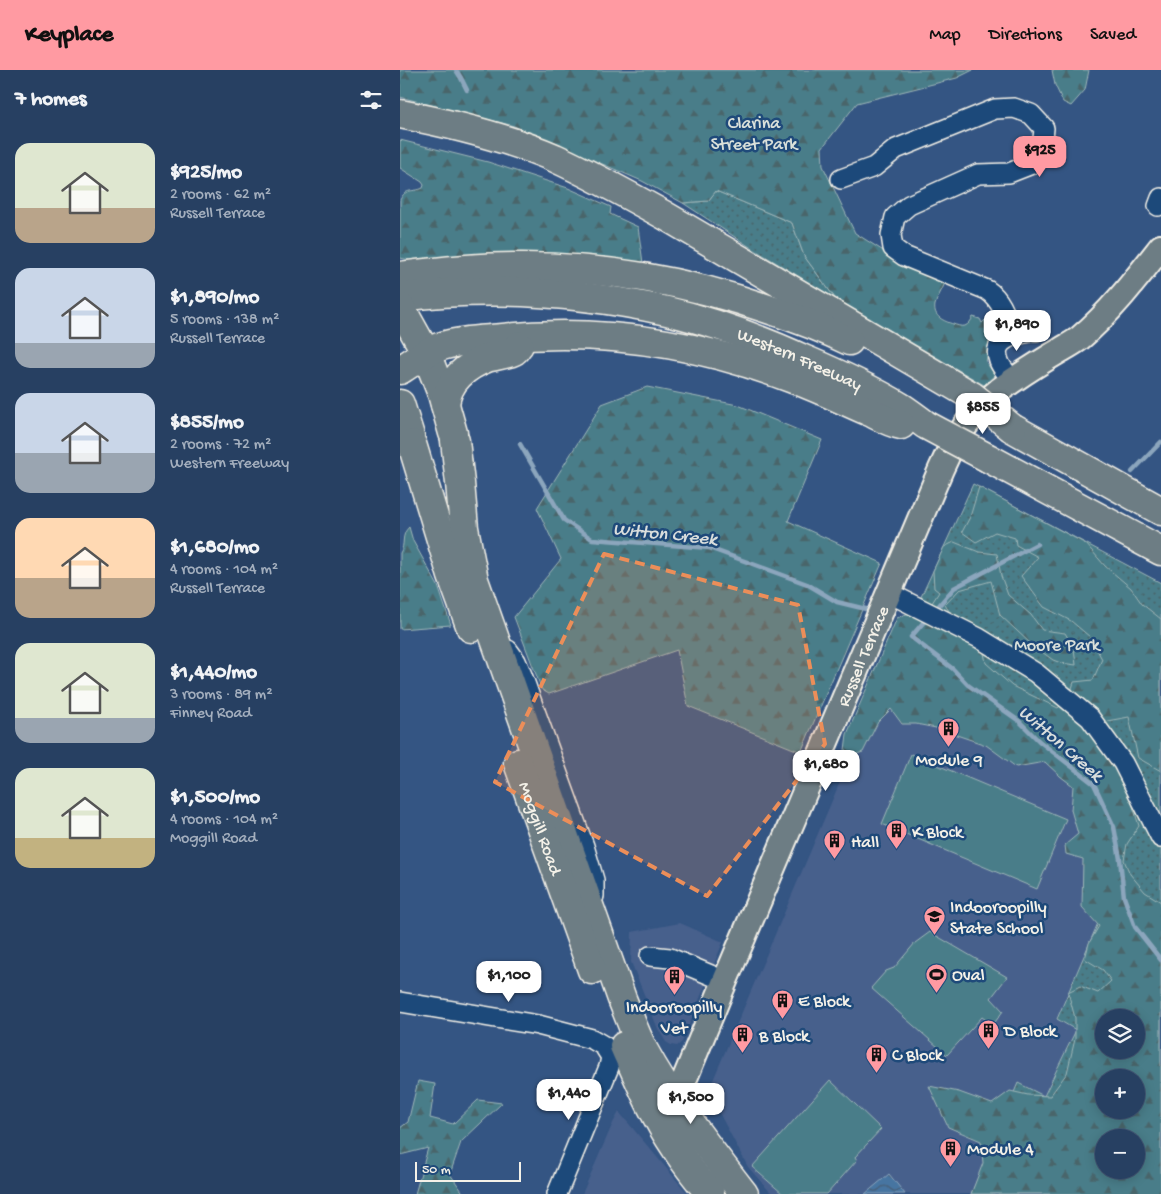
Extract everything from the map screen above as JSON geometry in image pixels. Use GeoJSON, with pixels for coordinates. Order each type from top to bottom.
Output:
{"type":"FeatureCollection","features":[{"type":"Feature","properties":{"kind":"highway"},"geometry":{"type":"LineString","coordinates":[[400,114],[519,144],[554,158],[632,197],[945,388]]}},
{"type":"Feature","properties":{"kind":"highway"},"geometry":{"type":"LineString","coordinates":[[400,128],[510,151],[600,181]]}},
{"type":"Feature","properties":{"kind":"highway","name":"Western Freeway"},"geometry":{"type":"LineString","coordinates":[[405,290],[476,268],[550,268],[649,278],[697,287],[742,300],[833,333],[945,388],[966,406],[1012,428],[1161,511]]}},
{"type":"Feature","properties":{"kind":"highway","name":"Western Freeway"},"geometry":{"type":"LineString","coordinates":[[405,290],[560,295],[668,312],[740,333],[824,368],[902,408],[926,425],[1161,552]]}},
{"type":"Feature","properties":{"kind":"highway","name":"Moggill Road"},"geometry":{"type":"LineString","coordinates":[[405,290],[445,404],[454,437],[464,528],[474,580],[630,1021],[676,1103],[744,1194]]}},
{"type":"Feature","properties":{"kind":"highway"},"geometry":{"type":"LineString","coordinates":[[400,370],[426,353],[449,344],[467,341],[527,335],[572,334],[643,340],[718,354],[760,366],[900,425],[926,425]]}},
{"type":"Feature","properties":{"kind":"highway"},"geometry":{"type":"LineString","coordinates":[[445,404],[448,392],[455,380],[463,372],[486,358],[514,352],[527,335]]}},
{"type":"Feature","properties":{"kind":"highway","name":"Moggill Road"},"geometry":{"type":"LineString","coordinates":[[400,404],[407,445],[589,962],[641,1085],[681,1157],[710,1194]]}},
{"type":"Feature","properties":{"kind":"main road","name":"Russell Terrace"},"geometry":{"type":"LineString","coordinates":[[668,1136],[676,1103],[725,981],[941,469],[954,443],[976,414],[1001,389],[1012,380],[1078,340],[1098,323],[1161,247]]}},
{"type":"Feature","properties":{"kind":"street"},"geometry":{"type":"LineString","coordinates":[[841,180],[874,168],[896,149],[995,109],[1014,108],[1031,114],[1044,128],[1042,151],[1032,164],[1010,174],[978,174],[909,205],[895,217],[891,234],[893,248],[904,256],[987,290],[994,295],[1006,318],[1011,336]]}},
{"type":"Feature","properties":{"kind":"street"},"geometry":{"type":"LineString","coordinates":[[1012,380],[1000,364],[998,355],[1000,344],[1011,336],[1036,331]]}},
{"type":"Feature","properties":{"kind":"street"},"geometry":{"type":"LineString","coordinates":[[889,593],[979,638],[1036,673],[1090,718],[1123,763],[1161,838]]}},
{"type":"Feature","properties":{"kind":"street"},"geometry":{"type":"LineString","coordinates":[[650,956],[670,958],[725,981]]}},
{"type":"Feature","properties":{"kind":"street"},"geometry":{"type":"LineString","coordinates":[[400,1002],[538,1026],[592,1039],[604,1046],[611,1057],[609,1066],[557,1194]]}},
{"type":"Feature","properties":{"kind":"highlighted area"},"geometry":{"type":"Polygon","coordinates":[[[604,554],[798,605],[825,744],[707,896],[495,782],[604,554]]]}},
{"type":"Feature","properties":{"kind":"shaded area","name":"Indooroopilly State School"},"geometry":{"type":"Polygon","coordinates":[[[891,662],[1083,781],[1101,916],[1057,1019],[1076,1030],[1044,1096],[1018,1083],[971,1194],[772,1194],[748,1167],[708,1092],[891,662]]]}},
{"type":"Feature","properties":{"kind":"shaded area"},"geometry":{"type":"Polygon","coordinates":[[[680,923],[723,942],[682,1042],[677,1046],[666,1042],[658,1029],[631,962],[632,932],[680,923]]]}},
{"type":"Feature","properties":{"kind":"shaded area"},"geometry":{"type":"Polygon","coordinates":[[[619,1112],[688,1194],[582,1194],[619,1112]]]}},
{"type":"Feature","properties":{"kind":"green space","name":"Clarina Street Park"},"geometry":{"type":"Polygon","coordinates":[[[400,70],[973,70],[957,78],[857,103],[822,148],[823,166],[855,233],[912,269],[945,283],[935,305],[936,313],[940,318],[962,326],[968,324],[973,317],[980,319],[982,323],[986,319],[996,319],[1003,326],[999,334],[992,339],[986,362],[995,375],[984,385],[835,298],[804,256],[792,223],[716,191],[708,201],[683,203],[642,181],[514,126],[400,97],[400,70]]]}},
{"type":"Feature","properties":{"kind":"green space"},"geometry":{"type":"Polygon","coordinates":[[[1052,70],[1089,70],[1085,90],[1071,106],[1063,102],[1055,85],[1052,70]]]}},
{"type":"Feature","properties":{"kind":"green space"},"geometry":{"type":"Polygon","coordinates":[[[400,140],[488,162],[568,188],[611,207],[610,214],[638,227],[643,263],[415,261],[400,258],[400,200],[405,193],[423,188],[424,185],[400,168],[400,140]]]}},
{"type":"Feature","properties":{"kind":"green space"},"geometry":{"type":"Polygon","coordinates":[[[716,191],[792,223],[804,256],[835,298],[750,247],[683,203],[708,201],[716,191]]]}},
{"type":"Feature","properties":{"kind":"green space"},"geometry":{"type":"Polygon","coordinates":[[[647,387],[738,405],[822,440],[788,521],[882,563],[801,752],[688,706],[677,650],[549,694],[542,690],[514,617],[561,559],[537,508],[602,404],[647,387]]]}},
{"type":"Feature","properties":{"kind":"green space","name":"Moore Park"},"geometry":{"type":"Polygon","coordinates":[[[973,484],[1161,583],[1161,1194],[971,1194],[1018,1083],[1044,1096],[1076,1030],[1057,1019],[1101,916],[1083,781],[891,662],[973,484]]]}},
{"type":"Feature","properties":{"kind":"green space","name":"Moore Park"},"geometry":{"type":"Polygon","coordinates":[[[979,487],[1086,544],[1105,566],[1131,588],[1142,604],[1161,619],[1161,771],[1138,758],[1129,717],[1105,723],[1139,826],[1127,844],[1124,860],[1130,874],[1145,892],[1161,902],[1161,1194],[971,1194],[983,1163],[981,1141],[948,1127],[929,1086],[959,1092],[992,1104],[1010,1091],[1028,1095],[1050,1096],[1067,1073],[1075,1039],[1075,1018],[1068,992],[1080,986],[1098,993],[1111,981],[1103,970],[1085,959],[1089,943],[1099,926],[1082,907],[1083,859],[1066,854],[1065,845],[1078,834],[1071,810],[1073,786],[1045,762],[1016,767],[986,745],[936,728],[916,724],[902,724],[891,709],[878,722],[863,752],[844,758],[847,734],[897,618],[932,603],[939,592],[934,588],[933,571],[944,547],[954,542],[979,552],[997,554],[1001,576],[1008,595],[1031,615],[1042,630],[1065,633],[1074,648],[1076,665],[1053,660],[1031,644],[1000,615],[991,581],[959,590],[945,605],[953,617],[983,648],[986,663],[1012,686],[1058,708],[1070,695],[1074,682],[1093,680],[1102,659],[1090,637],[1071,621],[1044,607],[1021,576],[1038,557],[1016,545],[1015,538],[995,532],[976,542],[962,532],[970,517],[979,487]]]}},
{"type":"Feature","properties":{"kind":"green space"},"geometry":{"type":"Polygon","coordinates":[[[409,527],[413,541],[438,586],[451,625],[400,629],[400,553],[406,530],[409,527]]]}},
{"type":"Feature","properties":{"kind":"green space"},"geometry":{"type":"Polygon","coordinates":[[[911,754],[1066,819],[1037,889],[882,824],[911,754]]]}},
{"type":"Feature","properties":{"kind":"green space","name":"Oval"},"geometry":{"type":"Polygon","coordinates":[[[930,932],[1007,977],[991,998],[1003,1011],[993,1025],[982,1017],[947,1055],[871,988],[886,971],[894,968],[915,943],[930,932]]]}},
{"type":"Feature","properties":{"kind":"green space"},"geometry":{"type":"Polygon","coordinates":[[[830,1080],[881,1129],[855,1157],[857,1160],[827,1194],[783,1194],[752,1167],[830,1080]]]}},
{"type":"Feature","properties":{"kind":"green space"},"geometry":{"type":"Polygon","coordinates":[[[418,1081],[435,1084],[430,1118],[453,1124],[478,1100],[502,1103],[461,1142],[450,1174],[464,1194],[415,1194],[428,1148],[400,1155],[400,1128],[408,1122],[418,1081]]]}},
{"type":"Feature","properties":{"kind":"water"},"geometry":{"type":"Polygon","coordinates":[[[889,1174],[905,1194],[865,1194],[889,1174]]]}},
{"type":"Feature","properties":{"kind":"waterway","name":"Witton Creek"},"geometry":{"type":"LineString","coordinates":[[456,70],[467,90]]}},
{"type":"Feature","properties":{"kind":"waterway"},"geometry":{"type":"LineString","coordinates":[[1132,472],[1161,442]]}},
{"type":"Feature","properties":{"kind":"waterway","name":"Witton Creek"},"geometry":{"type":"LineString","coordinates":[[520,444],[564,520],[592,539],[709,548],[807,584],[837,602],[874,611]]}},
{"type":"Feature","properties":{"kind":"waterway"},"geometry":{"type":"LineString","coordinates":[[935,610],[954,588],[1037,544]]}},
{"type":"Feature","properties":{"kind":"waterway","name":"Witton Creek"},"geometry":{"type":"LineString","coordinates":[[928,617],[911,637],[953,669],[968,685],[1019,721],[1039,741],[1094,784],[1114,827],[1124,897],[1135,927],[1161,960]]}},
{"type":"Feature","properties":{"kind":"place","name":"Module 9"},"geometry":{"type":"Point","coordinates":[949,748]}},
{"type":"Feature","properties":{"kind":"place","name":"K Block"},"geometry":{"type":"Point","coordinates":[896,850]}},
{"type":"Feature","properties":{"kind":"place","name":"Hall"},"geometry":{"type":"Point","coordinates":[835,860]}},
{"type":"Feature","properties":{"kind":"place","name":"Indooroopilly State School"},"geometry":{"type":"Point","coordinates":[934,935]}},
{"type":"Feature","properties":{"kind":"place","name":"Oval"},"geometry":{"type":"Point","coordinates":[936,993]}},
{"type":"Feature","properties":{"kind":"place","name":"Indooroopilly Vet"},"geometry":{"type":"Point","coordinates":[674,995]}},
{"type":"Feature","properties":{"kind":"place","name":"E Block"},"geometry":{"type":"Point","coordinates":[782,1019]}},
{"type":"Feature","properties":{"kind":"place","name":"D Block"},"geometry":{"type":"Point","coordinates":[988,1049]}},
{"type":"Feature","properties":{"kind":"place","name":"B Block"},"geometry":{"type":"Point","coordinates":[743,1054]}},
{"type":"Feature","properties":{"kind":"place","name":"C Block"},"geometry":{"type":"Point","coordinates":[876,1073]}},
{"type":"Feature","properties":{"kind":"place","name":"Module 4"},"geometry":{"type":"Point","coordinates":[951,1167]}}]}
